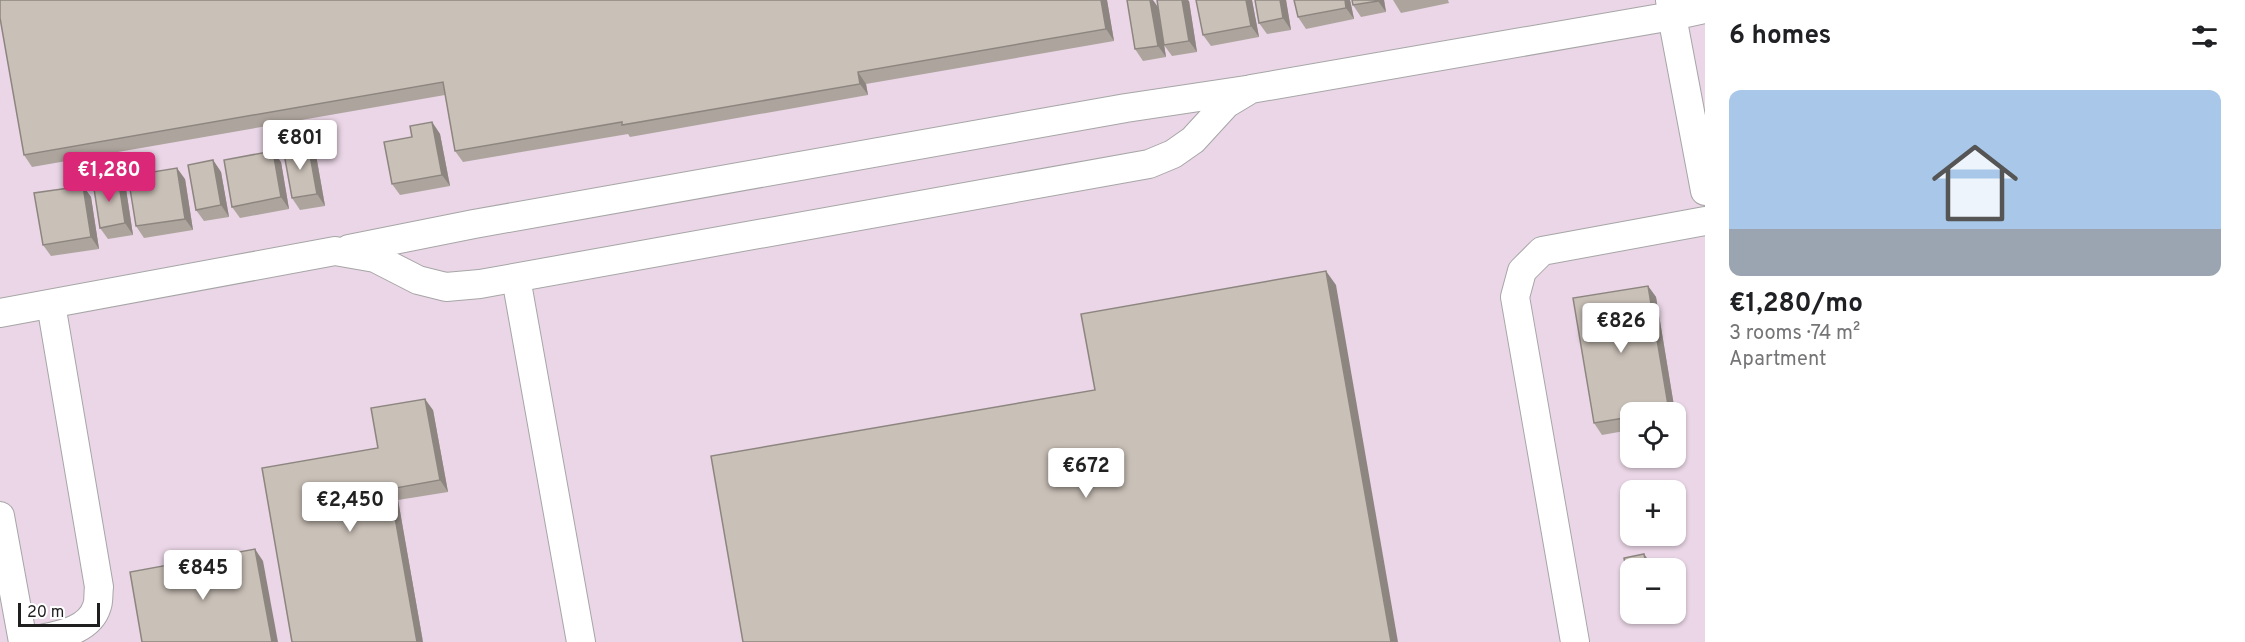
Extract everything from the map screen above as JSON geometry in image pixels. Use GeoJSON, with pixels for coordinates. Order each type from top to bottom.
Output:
{"type":"FeatureCollection","features":[{"type":"Feature","properties":{"kind":"lane"},"geometry":{"type":"LineString","coordinates":[[1671,8],[1705,190]]}},
{"type":"Feature","properties":{"kind":"lane"},"geometry":{"type":"LineString","coordinates":[[0,313],[474,224],[986,133],[1251,89],[1671,8],[1705,9]]}},
{"type":"Feature","properties":{"kind":"lane"},"geometry":{"type":"LineString","coordinates":[[335,251],[375,258],[418,280],[446,287],[516,278],[1149,164],[1173,154],[1193,140],[1226,104],[1251,89]]}},
{"type":"Feature","properties":{"kind":"lane"},"geometry":{"type":"LineString","coordinates":[[1575,642],[1515,297],[1522,272],[1542,251],[1705,221]]}},
{"type":"Feature","properties":{"kind":"lane"},"geometry":{"type":"LineString","coordinates":[[516,278],[581,642]]}},
{"type":"Feature","properties":{"kind":"lane"},"geometry":{"type":"LineString","coordinates":[[0,516],[25,642],[77,629],[89,621],[97,607],[99,587],[51,304]]}},
{"type":"Feature","properties":{"kind":"shaded area"},"geometry":{"type":"Polygon","coordinates":[[[0,0],[1705,0],[1705,642],[0,642],[0,0]]]}},
{"type":"Feature","properties":{"kind":"building"},"geometry":{"type":"Polygon","coordinates":[[[0,0],[1101,0],[1106,29],[858,72],[860,84],[455,151],[443,82],[24,155],[0,18],[0,0]]]}},
{"type":"Feature","properties":{"kind":"building"},"geometry":{"type":"Polygon","coordinates":[[[1127,0],[1150,0],[1158,46],[1135,49],[1127,0]]]}},
{"type":"Feature","properties":{"kind":"building"},"geometry":{"type":"Polygon","coordinates":[[[1157,0],[1182,0],[1189,41],[1164,45],[1157,0]]]}},
{"type":"Feature","properties":{"kind":"building"},"geometry":{"type":"Polygon","coordinates":[[[1196,0],[1246,0],[1251,26],[1203,35],[1196,0]]]}},
{"type":"Feature","properties":{"kind":"building"},"geometry":{"type":"Polygon","coordinates":[[[1255,0],[1280,0],[1283,18],[1259,23],[1255,0]]]}},
{"type":"Feature","properties":{"kind":"building"},"geometry":{"type":"Polygon","coordinates":[[[1294,0],[1345,0],[1346,8],[1298,17],[1294,0]]]}},
{"type":"Feature","properties":{"kind":"building"},"geometry":{"type":"Polygon","coordinates":[[[1352,0],[1378,0],[1378,1],[1353,5],[1352,0]]]}},
{"type":"Feature","properties":{"kind":"building"},"geometry":{"type":"Polygon","coordinates":[[[432,122],[442,175],[392,184],[384,142],[412,137],[410,126],[432,122]]]}},
{"type":"Feature","properties":{"kind":"building"},"geometry":{"type":"Polygon","coordinates":[[[308,144],[317,194],[292,198],[283,148],[308,144]]]}},
{"type":"Feature","properties":{"kind":"building"},"geometry":{"type":"Polygon","coordinates":[[[273,151],[281,197],[232,207],[224,160],[273,151]]]}},
{"type":"Feature","properties":{"kind":"building"},"geometry":{"type":"Polygon","coordinates":[[[213,160],[221,205],[196,210],[188,165],[213,160]]]}},
{"type":"Feature","properties":{"kind":"building"},"geometry":{"type":"Polygon","coordinates":[[[177,168],[185,219],[136,226],[128,176],[177,168]]]}},
{"type":"Feature","properties":{"kind":"building"},"geometry":{"type":"Polygon","coordinates":[[[118,178],[125,223],[100,228],[93,182],[118,178]]]}},
{"type":"Feature","properties":{"kind":"building"},"geometry":{"type":"Polygon","coordinates":[[[83,186],[91,237],[43,245],[34,193],[83,186]]]}},
{"type":"Feature","properties":{"kind":"building"},"geometry":{"type":"Polygon","coordinates":[[[1326,271],[1391,642],[743,642],[711,456],[1095,390],[1081,314],[1326,271]]]}},
{"type":"Feature","properties":{"kind":"building"},"geometry":{"type":"Polygon","coordinates":[[[1648,286],[1667,402],[1620,402],[1620,419],[1594,423],[1573,298],[1648,286]]]}},
{"type":"Feature","properties":{"kind":"building"},"geometry":{"type":"Polygon","coordinates":[[[425,399],[440,480],[390,489],[417,642],[292,642],[262,468],[378,448],[371,408],[425,399]]]}},
{"type":"Feature","properties":{"kind":"building"},"geometry":{"type":"Polygon","coordinates":[[[255,549],[272,642],[142,642],[130,572],[255,549]]]}},
{"type":"Feature","properties":{"kind":"building"},"geometry":{"type":"Polygon","coordinates":[[[1644,554],[1645,558],[1624,558],[1644,554]]]}}]}
